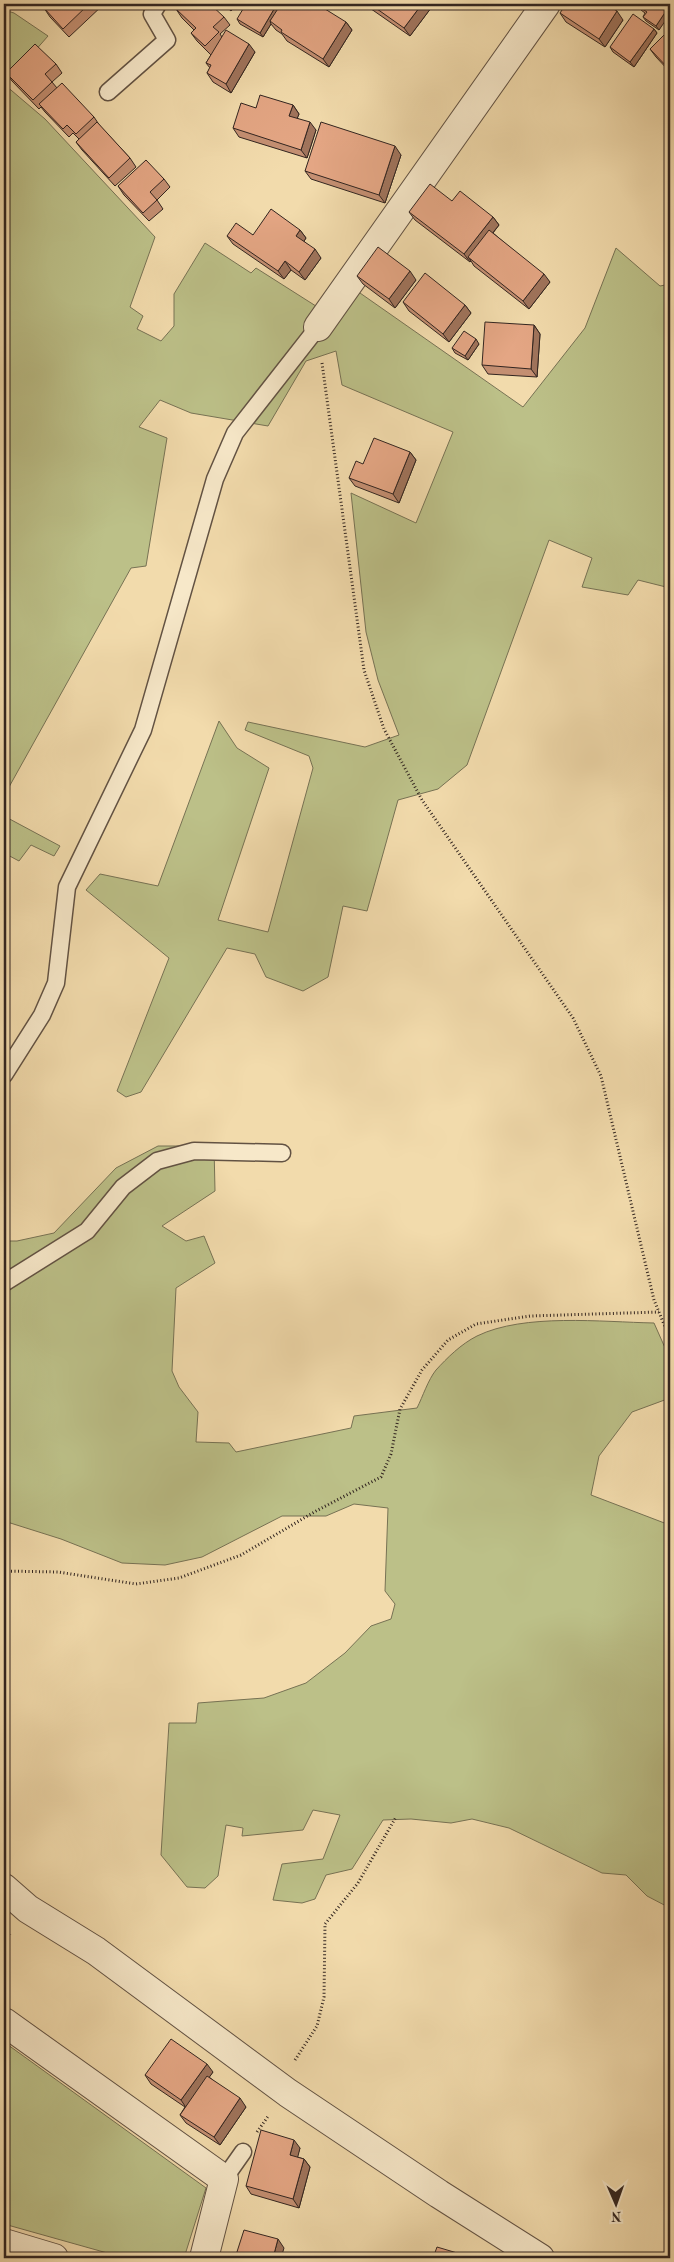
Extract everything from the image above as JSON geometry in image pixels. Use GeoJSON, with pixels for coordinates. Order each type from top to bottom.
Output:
{"type":"FeatureCollection","features":[{"type":"Feature","properties":{"kind":"street"},"geometry":{"type":"LineString","coordinates":[[318,327],[546,4]]}},
{"type":"Feature","properties":{"kind":"street"},"geometry":{"type":"LineString","coordinates":[[4,1888],[28,1910],[96,1951],[283,2093],[540,2258]]}},
{"type":"Feature","properties":{"kind":"street"},"geometry":{"type":"LineString","coordinates":[[4,2022],[224,2179],[204,2258]]}},
{"type":"Feature","properties":{"kind":"street"},"geometry":{"type":"LineString","coordinates":[[4,2243],[54,2258]]}},
{"type":"Feature","properties":{"kind":"lane"},"geometry":{"type":"LineString","coordinates":[[108,92],[167,40],[152,14],[158,4]]}},
{"type":"Feature","properties":{"kind":"lane"},"geometry":{"type":"LineString","coordinates":[[4,1075],[42,1015],[56,983],[66,888],[143,730],[215,479],[236,433],[318,327]]}},
{"type":"Feature","properties":{"kind":"lane"},"geometry":{"type":"LineString","coordinates":[[4,1283],[87,1231],[122,1187],[157,1161],[194,1151],[282,1153]]}},
{"type":"Feature","properties":{"kind":"lane"},"geometry":{"type":"LineString","coordinates":[[224,2179],[243,2152]]}},
{"type":"Feature","properties":{"kind":"path"},"geometry":{"type":"LineString","coordinates":[[318,327],[364,670],[384,728],[422,800],[574,1018],[597,1067],[601,1076],[654,1300],[670,1339]]}},
{"type":"Feature","properties":{"kind":"path"},"geometry":{"type":"LineString","coordinates":[[4,1571],[58,1572],[136,1584],[179,1578],[241,1555],[316,1511],[381,1477],[391,1454],[400,1410],[422,1370],[448,1340],[476,1324],[530,1316],[659,1312]]}},
{"type":"Feature","properties":{"kind":"path"},"geometry":{"type":"LineString","coordinates":[[243,2152],[283,2093],[317,2026],[324,1997],[325,1924],[358,1883],[396,1817]]}},
{"type":"Feature","properties":{"kind":"green space"},"geometry":{"type":"Polygon","coordinates":[[[4,10],[14,13],[48,36],[5,85],[45,119],[155,237],[130,307],[143,316],[137,329],[161,341],[174,326],[174,294],[205,243],[251,273],[256,268],[319,308],[340,279],[523,407],[585,328],[616,248],[660,286],[670,284],[670,588],[638,580],[628,595],[582,587],[592,558],[549,540],[467,765],[438,789],[398,800],[367,911],[343,906],[328,977],[303,991],[266,977],[255,954],[227,948],[141,1092],[126,1097],[117,1091],[169,958],[86,890],[100,874],[158,886],[219,721],[237,748],[269,768],[218,920],[268,932],[313,768],[309,756],[245,730],[248,722],[365,747],[399,735],[378,680],[366,632],[351,493],[416,523],[453,432],[342,385],[336,351],[306,361],[268,426],[191,413],[160,400],[139,427],[167,438],[146,566],[131,568],[4,796],[4,10]]]}},
{"type":"Feature","properties":{"kind":"green space"},"geometry":{"type":"Polygon","coordinates":[[[4,816],[60,846],[54,856],[31,845],[19,861],[4,853],[4,816]]]}},
{"type":"Feature","properties":{"kind":"green space"},"geometry":{"type":"Polygon","coordinates":[[[158,1146],[214,1146],[215,1191],[162,1226],[186,1241],[204,1236],[215,1263],[176,1288],[172,1371],[179,1387],[198,1412],[196,1442],[229,1443],[236,1452],[351,1428],[354,1416],[417,1408],[430,1378],[445,1361],[471,1339],[496,1329],[517,1324],[564,1320],[654,1323],[670,1359],[670,1398],[632,1412],[599,1456],[591,1495],[667,1524],[670,1531],[670,1908],[647,1896],[626,1875],[602,1873],[509,1828],[472,1819],[451,1823],[411,1819],[383,1820],[352,1869],[326,1875],[315,1899],[302,1903],[273,1900],[282,1864],[323,1859],[340,1815],[313,1810],[303,1830],[242,1836],[243,1828],[226,1825],[218,1876],[205,1888],[187,1887],[161,1855],[169,1723],[196,1723],[198,1703],[264,1698],[306,1683],[345,1653],[371,1626],[391,1619],[395,1604],[385,1591],[388,1508],[354,1504],[326,1516],[282,1516],[202,1557],[165,1565],[122,1563],[61,1539],[4,1521],[4,1241],[17,1241],[54,1233],[116,1168],[158,1146]]]}},
{"type":"Feature","properties":{"kind":"green space"},"geometry":{"type":"Polygon","coordinates":[[[4,2042],[206,2188],[184,2258],[125,2258],[4,2224],[4,2042]]]}},
{"type":"Feature","properties":{"kind":"building"},"geometry":{"type":"Polygon","coordinates":[[[49,4],[89,4],[63,29],[44,8],[49,4]]]}},
{"type":"Feature","properties":{"kind":"building"},"geometry":{"type":"Polygon","coordinates":[[[181,4],[210,4],[224,17],[213,27],[219,32],[205,46],[191,33],[196,28],[176,9],[181,4]]]}},
{"type":"Feature","properties":{"kind":"building"},"geometry":{"type":"Polygon","coordinates":[[[246,4],[277,4],[260,33],[237,19],[246,4]]]}},
{"type":"Feature","properties":{"kind":"building"},"geometry":{"type":"Polygon","coordinates":[[[281,4],[317,4],[346,22],[323,59],[281,32],[282,30],[270,21],[281,4]]]}},
{"type":"Feature","properties":{"kind":"building"},"geometry":{"type":"Polygon","coordinates":[[[370,4],[422,4],[404,28],[370,4]]]}},
{"type":"Feature","properties":{"kind":"building"},"geometry":{"type":"Polygon","coordinates":[[[566,4],[587,4],[592,7],[594,4],[605,4],[617,11],[599,39],[560,13],[566,4]]]}},
{"type":"Feature","properties":{"kind":"building"},"geometry":{"type":"Polygon","coordinates":[[[639,4],[670,5],[656,26],[643,17],[647,12],[638,6],[639,4]]]}},
{"type":"Feature","properties":{"kind":"building"},"geometry":{"type":"Polygon","coordinates":[[[633,14],[654,29],[630,62],[610,47],[633,14]]]}},
{"type":"Feature","properties":{"kind":"building"},"geometry":{"type":"Polygon","coordinates":[[[670,29],[670,70],[650,49],[670,29]]]}},
{"type":"Feature","properties":{"kind":"building"},"geometry":{"type":"Polygon","coordinates":[[[226,30],[249,44],[226,84],[207,73],[211,65],[206,63],[226,30]]]}},
{"type":"Feature","properties":{"kind":"building"},"geometry":{"type":"Polygon","coordinates":[[[35,44],[56,64],[45,74],[52,82],[33,100],[6,73],[35,44]]]}},
{"type":"Feature","properties":{"kind":"building"},"geometry":{"type":"Polygon","coordinates":[[[62,83],[94,117],[76,134],[67,125],[63,129],[39,104],[62,83]]]}},
{"type":"Feature","properties":{"kind":"building"},"geometry":{"type":"Polygon","coordinates":[[[260,95],[293,105],[289,116],[310,122],[301,150],[233,128],[241,103],[256,108],[260,95]]]}},
{"type":"Feature","properties":{"kind":"building"},"geometry":{"type":"Polygon","coordinates":[[[97,122],[130,158],[109,178],[76,142],[97,122]]]}},
{"type":"Feature","properties":{"kind":"building"},"geometry":{"type":"Polygon","coordinates":[[[321,122],[395,146],[379,195],[305,171],[321,122]]]}},
{"type":"Feature","properties":{"kind":"building"},"geometry":{"type":"Polygon","coordinates":[[[146,160],[164,179],[150,192],[157,200],[143,213],[118,186],[146,160]]]}},
{"type":"Feature","properties":{"kind":"building"},"geometry":{"type":"Polygon","coordinates":[[[430,184],[452,201],[460,191],[493,217],[464,254],[409,212],[430,184]]]}},
{"type":"Feature","properties":{"kind":"building"},"geometry":{"type":"Polygon","coordinates":[[[271,209],[300,230],[296,236],[315,249],[299,272],[285,261],[278,271],[227,236],[236,223],[253,235],[271,209]]]}},
{"type":"Feature","properties":{"kind":"building"},"geometry":{"type":"Polygon","coordinates":[[[489,230],[544,274],[523,301],[468,257],[489,230]]]}},
{"type":"Feature","properties":{"kind":"building"},"geometry":{"type":"Polygon","coordinates":[[[378,247],[410,271],[389,299],[357,276],[378,247]]]}},
{"type":"Feature","properties":{"kind":"building"},"geometry":{"type":"Polygon","coordinates":[[[425,273],[465,305],[443,334],[403,302],[425,273]]]}},
{"type":"Feature","properties":{"kind":"building"},"geometry":{"type":"Polygon","coordinates":[[[485,322],[534,325],[531,369],[482,365],[485,322]]]}},
{"type":"Feature","properties":{"kind":"building"},"geometry":{"type":"Polygon","coordinates":[[[464,331],[476,339],[465,356],[452,348],[464,331]]]}},
{"type":"Feature","properties":{"kind":"building"},"geometry":{"type":"Polygon","coordinates":[[[374,438],[410,452],[393,494],[349,478],[356,461],[363,464],[374,438]]]}},
{"type":"Feature","properties":{"kind":"building"},"geometry":{"type":"Polygon","coordinates":[[[171,2039],[207,2064],[181,2100],[145,2075],[171,2039]]]}},
{"type":"Feature","properties":{"kind":"building"},"geometry":{"type":"Polygon","coordinates":[[[207,2076],[240,2098],[214,2137],[180,2115],[207,2076]]]}},
{"type":"Feature","properties":{"kind":"building"},"geometry":{"type":"Polygon","coordinates":[[[261,2130],[294,2140],[290,2155],[304,2159],[293,2199],[246,2186],[261,2130]]]}},
{"type":"Feature","properties":{"kind":"building"},"geometry":{"type":"Polygon","coordinates":[[[244,2230],[278,2239],[273,2258],[235,2258],[244,2230]]]}},
{"type":"Feature","properties":{"kind":"building"},"geometry":{"type":"Polygon","coordinates":[[[437,2247],[474,2258],[433,2258],[437,2247]]]}}]}
